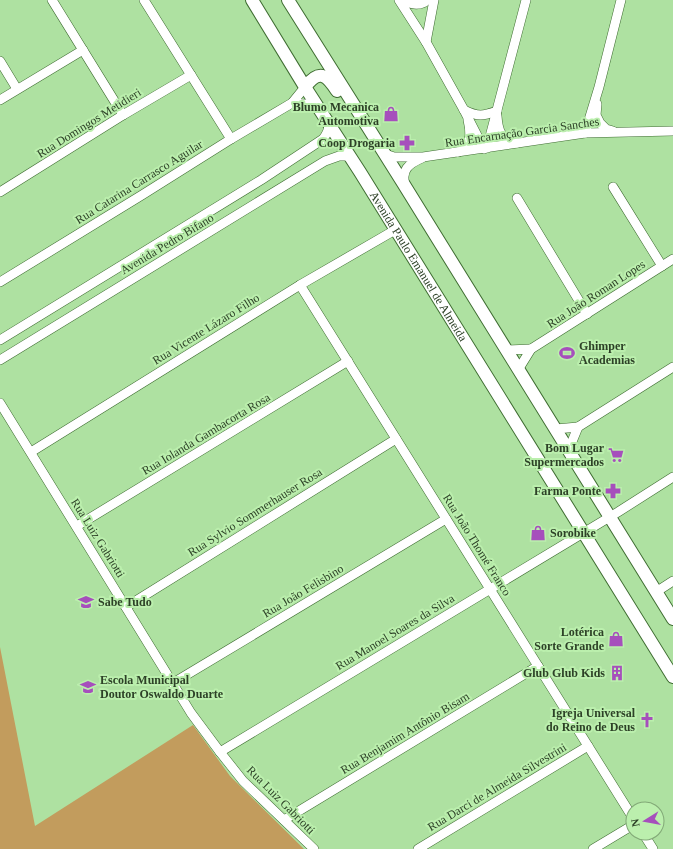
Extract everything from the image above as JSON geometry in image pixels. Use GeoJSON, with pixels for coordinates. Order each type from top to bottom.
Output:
{"type":"FeatureCollection","features":[{"type":"Feature","properties":{"kind":"main road","name":"Avenida Paulo Emanuel de Almeida"},"geometry":{"type":"LineString","coordinates":[[252,0],[673,677]]}},
{"type":"Feature","properties":{"kind":"main road"},"geometry":{"type":"LineString","coordinates":[[288,0],[518,370],[569,449],[673,619]]}},
{"type":"Feature","properties":{"kind":"main road"},"geometry":{"type":"LineString","coordinates":[[305,87],[316,76],[327,78],[354,117],[374,137]]}},
{"type":"Feature","properties":{"kind":"street"},"geometry":{"type":"LineString","coordinates":[[52,0],[123,115]]}},
{"type":"Feature","properties":{"kind":"street"},"geometry":{"type":"LineString","coordinates":[[144,0],[231,139]]}},
{"type":"Feature","properties":{"kind":"street"},"geometry":{"type":"LineString","coordinates":[[400,0],[412,4],[420,4],[429,1]]}},
{"type":"Feature","properties":{"kind":"street"},"geometry":{"type":"LineString","coordinates":[[400,0],[426,42],[486,148]]}},
{"type":"Feature","properties":{"kind":"street"},"geometry":{"type":"LineString","coordinates":[[486,148],[526,0]]}},
{"type":"Feature","properties":{"kind":"street"},"geometry":{"type":"LineString","coordinates":[[584,133],[599,87],[621,0]]}},
{"type":"Feature","properties":{"kind":"street"},"geometry":{"type":"LineString","coordinates":[[413,21],[416,14],[429,1]]}},
{"type":"Feature","properties":{"kind":"street"},"geometry":{"type":"LineString","coordinates":[[426,42],[430,21],[429,1]]}},
{"type":"Feature","properties":{"kind":"street"},"geometry":{"type":"LineString","coordinates":[[413,21],[419,28],[426,27],[430,21]]}},
{"type":"Feature","properties":{"kind":"street"},"geometry":{"type":"LineString","coordinates":[[0,100],[83,50]]}},
{"type":"Feature","properties":{"kind":"street"},"geometry":{"type":"LineString","coordinates":[[0,61],[17,89]]}},
{"type":"Feature","properties":{"kind":"street","name":"Rua Domingos Metidieri"},"geometry":{"type":"LineString","coordinates":[[0,192],[123,115],[191,75]]}},
{"type":"Feature","properties":{"kind":"street","name":"Rua Catarina Carrasco Aguilar"},"geometry":{"type":"LineString","coordinates":[[0,282],[292,103],[305,87]]}},
{"type":"Feature","properties":{"kind":"street"},"geometry":{"type":"LineString","coordinates":[[597,132],[596,114],[599,87]]}},
{"type":"Feature","properties":{"kind":"street"},"geometry":{"type":"LineString","coordinates":[[292,103],[316,104]]}},
{"type":"Feature","properties":{"kind":"street"},"geometry":{"type":"LineString","coordinates":[[464,110],[479,116],[497,111]]}},
{"type":"Feature","properties":{"kind":"street"},"geometry":{"type":"LineString","coordinates":[[457,153],[465,148],[468,142],[469,126],[464,110]]}},
{"type":"Feature","properties":{"kind":"street"},"geometry":{"type":"LineString","coordinates":[[497,111],[498,125],[504,138],[510,142],[520,143]]}},
{"type":"Feature","properties":{"kind":"street"},"geometry":{"type":"LineString","coordinates":[[596,114],[600,123],[606,129],[615,132]]}},
{"type":"Feature","properties":{"kind":"street","name":"Avenida Pedro Bifano"},"geometry":{"type":"LineString","coordinates":[[0,340],[261,180],[323,139],[329,130],[329,124]]}},
{"type":"Feature","properties":{"kind":"street","name":"Rua Encarnação Garcia Sanches"},"geometry":{"type":"LineString","coordinates":[[385,154],[394,157],[423,157],[584,133],[673,131]]}},
{"type":"Feature","properties":{"kind":"street","name":"Avenida Pedro Bifano"},"geometry":{"type":"LineString","coordinates":[[0,360],[325,161],[339,156],[349,156]]}},
{"type":"Feature","properties":{"kind":"street","name":"Rua Encarnação Garcia Sanches"},"geometry":{"type":"LineString","coordinates":[[405,186],[404,173],[406,168],[423,157]]}},
{"type":"Feature","properties":{"kind":"street"},"geometry":{"type":"LineString","coordinates":[[261,180],[270,195]]}},
{"type":"Feature","properties":{"kind":"street"},"geometry":{"type":"LineString","coordinates":[[613,187],[662,266]]}},
{"type":"Feature","properties":{"kind":"street"},"geometry":{"type":"LineString","coordinates":[[516,198],[587,314]]}},
{"type":"Feature","properties":{"kind":"street","name":"Rua Vicente Lázaro Filho"},"geometry":{"type":"LineString","coordinates":[[31,452],[300,285],[395,230]]}},
{"type":"Feature","properties":{"kind":"street","name":"Rua João Roman Lopes"},"geometry":{"type":"LineString","coordinates":[[518,370],[531,349],[673,259]]}},
{"type":"Feature","properties":{"kind":"street","name":"Rua João Thomé Franco"},"geometry":{"type":"LineString","coordinates":[[300,285],[625,805]]}},
{"type":"Feature","properties":{"kind":"street","name":"Rua João Roman Lopes"},"geometry":{"type":"LineString","coordinates":[[506,350],[531,349]]}},
{"type":"Feature","properties":{"kind":"street","name":"Rua Iolanda Gambacorta Rosa"},"geometry":{"type":"LineString","coordinates":[[77,526],[348,361]]}},
{"type":"Feature","properties":{"kind":"street"},"geometry":{"type":"LineString","coordinates":[[556,429],[578,427],[673,367]]}},
{"type":"Feature","properties":{"kind":"street","name":"Rua Luiz Gabriotti"},"geometry":{"type":"LineString","coordinates":[[0,403],[77,526],[191,714],[244,781],[314,849]]}},
{"type":"Feature","properties":{"kind":"street"},"geometry":{"type":"LineString","coordinates":[[569,449],[578,427]]}},
{"type":"Feature","properties":{"kind":"street","name":"Rua Sylvio Sommerhauser Rosa"},"geometry":{"type":"LineString","coordinates":[[126,607],[396,438]]}},
{"type":"Feature","properties":{"kind":"street"},"geometry":{"type":"LineString","coordinates":[[584,532],[673,477]]}},
{"type":"Feature","properties":{"kind":"street","name":"Rua João Felisbino"},"geometry":{"type":"LineString","coordinates":[[173,683],[446,519]]}},
{"type":"Feature","properties":{"kind":"street","name":"Rua Manoel Soares da Silva"},"geometry":{"type":"LineString","coordinates":[[220,752],[584,532]]}},
{"type":"Feature","properties":{"kind":"street"},"geometry":{"type":"LineString","coordinates":[[656,592],[673,582]]}},
{"type":"Feature","properties":{"kind":"street","name":"Rua Benjamim Antônio Bisam"},"geometry":{"type":"LineString","coordinates":[[284,820],[538,666]]}},
{"type":"Feature","properties":{"kind":"street","name":"Rua Darci de Almeida Silvestrini"},"geometry":{"type":"LineString","coordinates":[[418,849],[588,746]]}},
{"type":"Feature","properties":{"kind":"street"},"geometry":{"type":"LineString","coordinates":[[593,849],[625,830]]}},
{"type":"Feature","properties":{"kind":"shaded area"},"geometry":{"type":"Polygon","coordinates":[[[0,647],[35,826],[193,725],[230,776],[304,849],[0,849],[0,647]]]}},
{"type":"Feature","properties":{"kind":"place","name":"Blumo Mecanica Automotiva"},"geometry":{"type":"Point","coordinates":[391,114]}},
{"type":"Feature","properties":{"kind":"place","name":"Coop Drogaria"},"geometry":{"type":"Point","coordinates":[407,143]}},
{"type":"Feature","properties":{"kind":"place","name":"Ghimper Academias"},"geometry":{"type":"Point","coordinates":[567,353]}},
{"type":"Feature","properties":{"kind":"place","name":"Bom Lugar Supermercados"},"geometry":{"type":"Point","coordinates":[616,455]}},
{"type":"Feature","properties":{"kind":"place","name":"Farma Ponte"},"geometry":{"type":"Point","coordinates":[613,491]}},
{"type":"Feature","properties":{"kind":"place","name":"Sorobike"},"geometry":{"type":"Point","coordinates":[538,533]}},
{"type":"Feature","properties":{"kind":"place","name":"Sabe Tudo"},"geometry":{"type":"Point","coordinates":[86,602]}},
{"type":"Feature","properties":{"kind":"place","name":"Lotérica Sorte Grande"},"geometry":{"type":"Point","coordinates":[616,639]}},
{"type":"Feature","properties":{"kind":"place","name":"Glub Glub Kids"},"geometry":{"type":"Point","coordinates":[617,673]}},
{"type":"Feature","properties":{"kind":"place","name":"Escola Municipal Doutor Oswaldo Duarte"},"geometry":{"type":"Point","coordinates":[88,687]}},
{"type":"Feature","properties":{"kind":"place","name":"Igreja Universal do Reino de Deus"},"geometry":{"type":"Point","coordinates":[647,720]}}]}
